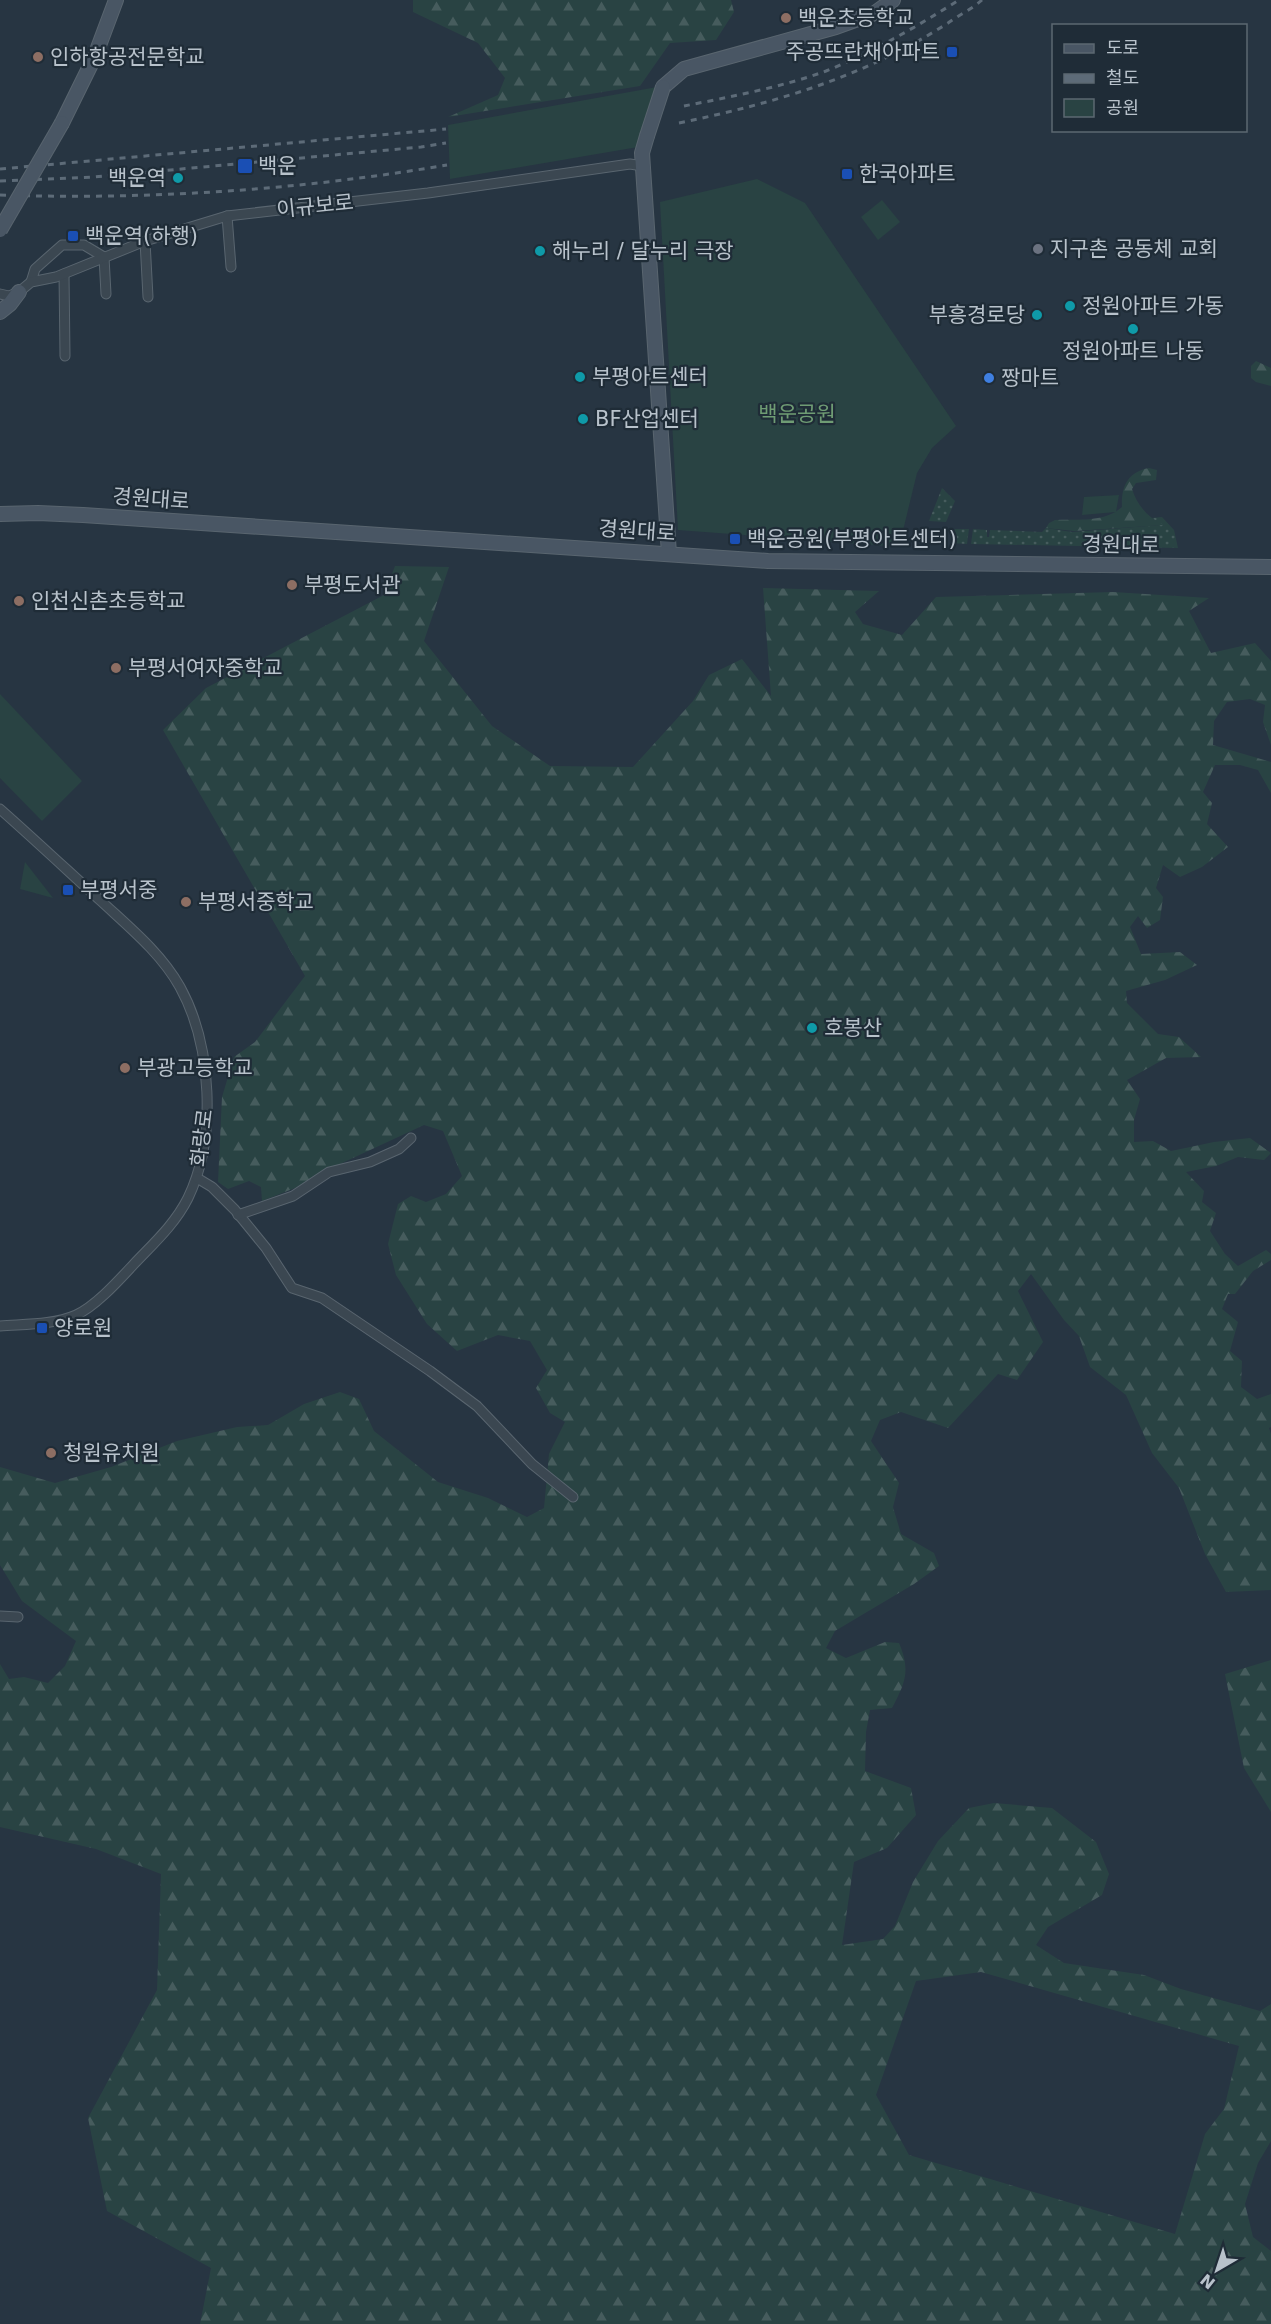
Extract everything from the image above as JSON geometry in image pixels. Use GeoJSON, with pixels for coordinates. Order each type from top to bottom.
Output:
{"type":"FeatureCollection","features":[{"type":"Feature","properties":{"kind":"main road"},"geometry":{"type":"LineString","coordinates":[[0,230],[62,123],[95,56],[116,0]]}},
{"type":"Feature","properties":{"kind":"main road"},"geometry":{"type":"LineString","coordinates":[[669,554],[642,153],[663,87],[684,69],[836,27],[875,13],[893,0]]}},
{"type":"Feature","properties":{"kind":"main road"},"geometry":{"type":"LineString","coordinates":[[0,312],[19,292]]}},
{"type":"Feature","properties":{"kind":"main road","name":"경원대로"},"geometry":{"type":"LineString","coordinates":[[0,514],[38,513],[768,561],[1271,567]]}},
{"type":"Feature","properties":{"kind":"street","name":"이규보로"},"geometry":{"type":"LineString","coordinates":[[19,292],[31,282],[64,274],[145,241],[227,216],[458,189],[630,164],[643,166]]}},
{"type":"Feature","properties":{"kind":"street"},"geometry":{"type":"LineString","coordinates":[[227,216],[231,267]]}},
{"type":"Feature","properties":{"kind":"street"},"geometry":{"type":"LineString","coordinates":[[145,241],[148,297]]}},
{"type":"Feature","properties":{"kind":"street"},"geometry":{"type":"LineString","coordinates":[[31,282],[35,269],[62,245],[84,245],[104,257],[106,294]]}},
{"type":"Feature","properties":{"kind":"street"},"geometry":{"type":"LineString","coordinates":[[64,274],[65,356]]}},
{"type":"Feature","properties":{"kind":"street"},"geometry":{"type":"LineString","coordinates":[[0,294],[9,296],[19,292]]}},
{"type":"Feature","properties":{"kind":"street","name":"화랑로"},"geometry":{"type":"LineString","coordinates":[[0,809],[133,930],[157,955],[180,986],[196,1021],[206,1067],[206,1138],[197,1178],[172,1225],[125,1274],[77,1314],[57,1321],[0,1326]]}},
{"type":"Feature","properties":{"kind":"street"},"geometry":{"type":"LineString","coordinates":[[238,1215],[293,1196],[329,1172],[370,1162],[399,1149],[411,1138]]}},
{"type":"Feature","properties":{"kind":"street"},"geometry":{"type":"LineString","coordinates":[[197,1178],[212,1187],[238,1215],[266,1248],[292,1288],[322,1298],[430,1371],[477,1406],[532,1464],[573,1497]]}},
{"type":"Feature","properties":{"kind":"street"},"geometry":{"type":"LineString","coordinates":[[0,1616],[18,1617]]}},
{"type":"Feature","properties":{"kind":"green space"},"geometry":{"type":"Polygon","coordinates":[[[413,0],[731,0],[734,12],[716,40],[670,43],[640,86],[448,117],[498,95],[505,78],[478,43],[413,12],[413,0]]]}},
{"type":"Feature","properties":{"kind":"green space"},"geometry":{"type":"Polygon","coordinates":[[[657,87],[638,147],[450,179],[448,125],[657,87]]]}},
{"type":"Feature","properties":{"kind":"green space","name":"백운공원"},"geometry":{"type":"Polygon","coordinates":[[[757,179],[805,203],[956,426],[932,448],[917,473],[899,547],[678,530],[660,202],[757,179]]]}},
{"type":"Feature","properties":{"kind":"green space"},"geometry":{"type":"Polygon","coordinates":[[[882,200],[900,222],[878,240],[861,217],[882,200]]]}},
{"type":"Feature","properties":{"kind":"green space"},"geometry":{"type":"Polygon","coordinates":[[[1256,361],[1271,368],[1271,386],[1256,382],[1251,378],[1251,366],[1256,361]]]}},
{"type":"Feature","properties":{"kind":"green space"},"geometry":{"type":"Polygon","coordinates":[[[1149,468],[1157,470],[1156,480],[1136,483],[1132,489],[1144,510],[1164,525],[1074,531],[1046,528],[1055,520],[1099,518],[1115,512],[1122,507],[1127,481],[1136,473],[1149,468]]]}},
{"type":"Feature","properties":{"kind":"green space"},"geometry":{"type":"Polygon","coordinates":[[[942,488],[955,501],[946,522],[929,521],[942,488]]]}},
{"type":"Feature","properties":{"kind":"green space"},"geometry":{"type":"Polygon","coordinates":[[[1119,495],[1116,512],[1082,515],[1084,497],[1119,495]]]}},
{"type":"Feature","properties":{"kind":"green space"},"geometry":{"type":"Polygon","coordinates":[[[1162,517],[1174,530],[1178,548],[971,544],[973,529],[987,530],[987,537],[989,537],[990,530],[1042,532],[1046,528],[1072,532],[1161,525],[1152,518],[1162,517]]]}},
{"type":"Feature","properties":{"kind":"green space"},"geometry":{"type":"Polygon","coordinates":[[[955,529],[969,529],[967,544],[951,543],[950,534],[955,529]]]}},
{"type":"Feature","properties":{"kind":"green space"},"geometry":{"type":"Polygon","coordinates":[[[395,566],[449,567],[424,641],[492,726],[550,766],[633,767],[693,701],[709,675],[742,659],[771,696],[763,588],[879,591],[855,612],[863,624],[902,635],[936,597],[1113,592],[1209,598],[1189,611],[1211,653],[1255,643],[1271,661],[1271,745],[1263,722],[1265,705],[1250,699],[1227,702],[1214,721],[1213,745],[1271,762],[1271,793],[1258,770],[1240,765],[1215,765],[1203,792],[1212,803],[1207,824],[1228,847],[1202,867],[1180,877],[1163,865],[1156,888],[1163,897],[1160,920],[1147,928],[1138,916],[1130,927],[1141,954],[1180,952],[1197,965],[1165,980],[1126,991],[1127,1003],[1158,1034],[1179,1037],[1201,1057],[1166,1058],[1127,1080],[1140,1099],[1134,1120],[1134,1142],[1153,1141],[1171,1151],[1214,1142],[1250,1138],[1271,1153],[1264,1160],[1238,1157],[1216,1166],[1186,1172],[1204,1191],[1202,1202],[1216,1213],[1210,1231],[1225,1254],[1238,1266],[1266,1250],[1271,1254],[1271,1260],[1253,1271],[1235,1294],[1228,1294],[1222,1309],[1238,1322],[1230,1351],[1242,1361],[1241,1387],[1257,1399],[1271,1394],[1271,1427],[1269,1428],[1271,1434],[1271,1590],[1226,1592],[1205,1554],[1179,1488],[1152,1453],[1126,1395],[1090,1367],[1079,1336],[1064,1320],[1031,1274],[1018,1291],[1043,1342],[1017,1380],[998,1374],[948,1428],[901,1412],[880,1420],[871,1441],[899,1483],[893,1507],[901,1534],[934,1553],[939,1566],[914,1584],[835,1631],[826,1648],[846,1658],[885,1642],[899,1643],[905,1661],[905,1677],[892,1708],[870,1710],[866,1732],[865,1771],[911,1788],[916,1815],[887,1848],[854,1862],[842,1945],[883,1939],[895,1926],[913,1882],[938,1841],[969,1808],[994,1803],[1052,1808],[1096,1842],[1109,1874],[1102,1895],[1048,1927],[1036,1945],[1064,1963],[1144,1975],[1181,1989],[1260,2011],[1271,2004],[1271,2141],[1258,2163],[1245,2204],[1253,2237],[1271,2251],[1271,2324],[200,2324],[211,2268],[107,2211],[88,2118],[157,1990],[161,1874],[96,1849],[0,1827],[0,1664],[9,1679],[24,1677],[48,1683],[65,1666],[76,1641],[22,1601],[0,1565],[0,1467],[55,1483],[111,1467],[177,1441],[237,1427],[268,1425],[304,1404],[340,1392],[359,1399],[374,1431],[438,1482],[488,1498],[527,1517],[544,1508],[549,1454],[565,1422],[550,1413],[536,1388],[547,1370],[530,1341],[498,1335],[457,1351],[427,1324],[396,1275],[388,1244],[398,1204],[411,1196],[426,1202],[446,1194],[462,1176],[443,1131],[424,1125],[340,1164],[295,1188],[262,1201],[261,1187],[249,1181],[228,1189],[218,1182],[222,1097],[234,1057],[255,1042],[305,976],[163,730],[206,688],[384,595],[395,566]],[[981,1972],[916,1981],[876,2095],[909,2155],[1175,2234],[1205,2134],[1224,2109],[1239,2046],[981,1972]]]}},
{"type":"Feature","properties":{"kind":"green space"},"geometry":{"type":"Polygon","coordinates":[[[0,694],[82,781],[42,821],[0,778],[0,694]]]}},
{"type":"Feature","properties":{"kind":"green space"},"geometry":{"type":"Polygon","coordinates":[[[25,862],[53,898],[20,889],[25,862]]]}},
{"type":"Feature","properties":{"kind":"green space"},"geometry":{"type":"Polygon","coordinates":[[[1271,1660],[1271,1812],[1244,1768],[1225,1674],[1271,1660]]]}},
{"type":"Feature","properties":{"kind":"railway"},"geometry":{"type":"LineString","coordinates":[[684,106],[774,87],[826,71],[861,56],[959,0]]}},
{"type":"Feature","properties":{"kind":"railway"},"geometry":{"type":"LineString","coordinates":[[679,123],[750,107],[851,73],[916,42],[982,0]]}},
{"type":"Feature","properties":{"kind":"railway"},"geometry":{"type":"LineString","coordinates":[[0,169],[446,129]]}},
{"type":"Feature","properties":{"kind":"railway"},"geometry":{"type":"LineString","coordinates":[[0,181],[94,177],[446,143]]}},
{"type":"Feature","properties":{"kind":"railway"},"geometry":{"type":"LineString","coordinates":[[0,195],[112,196],[224,191],[336,181],[447,165]]}},
{"type":"Feature","properties":{"kind":"place","name":"백운초등학교"},"geometry":{"type":"Point","coordinates":[786,18]}},
{"type":"Feature","properties":{"kind":"place","name":"주공뜨란채아파트"},"geometry":{"type":"Point","coordinates":[952,52]}},
{"type":"Feature","properties":{"kind":"place","name":"인하항공전문학교"},"geometry":{"type":"Point","coordinates":[38,57]}},
{"type":"Feature","properties":{"kind":"place","name":"백운"},"geometry":{"type":"Point","coordinates":[245,166]}},
{"type":"Feature","properties":{"kind":"place","name":"한국아파트"},"geometry":{"type":"Point","coordinates":[847,174]}},
{"type":"Feature","properties":{"kind":"place","name":"백운역"},"geometry":{"type":"Point","coordinates":[178,178]}},
{"type":"Feature","properties":{"kind":"place","name":"백운역(하행)"},"geometry":{"type":"Point","coordinates":[73,236]}},
{"type":"Feature","properties":{"kind":"place","name":"지구촌 공동체 교회"},"geometry":{"type":"Point","coordinates":[1038,249]}},
{"type":"Feature","properties":{"kind":"place","name":"해누리 / 달누리 극장"},"geometry":{"type":"Point","coordinates":[540,251]}},
{"type":"Feature","properties":{"kind":"place","name":"정원아파트 가동"},"geometry":{"type":"Point","coordinates":[1070,306]}},
{"type":"Feature","properties":{"kind":"place","name":"부흥경로당"},"geometry":{"type":"Point","coordinates":[1037,315]}},
{"type":"Feature","properties":{"kind":"place","name":"정원아파트 나동"},"geometry":{"type":"Point","coordinates":[1133,329]}},
{"type":"Feature","properties":{"kind":"place","name":"부평아트센터"},"geometry":{"type":"Point","coordinates":[580,377]}},
{"type":"Feature","properties":{"kind":"place","name":"짱마트"},"geometry":{"type":"Point","coordinates":[989,378]}},
{"type":"Feature","properties":{"kind":"place","name":"BF산업센터"},"geometry":{"type":"Point","coordinates":[583,419]}},
{"type":"Feature","properties":{"kind":"place","name":"백운공원(부평아트센터)"},"geometry":{"type":"Point","coordinates":[735,539]}},
{"type":"Feature","properties":{"kind":"place","name":"부평도서관"},"geometry":{"type":"Point","coordinates":[292,585]}},
{"type":"Feature","properties":{"kind":"place","name":"인천신촌초등학교"},"geometry":{"type":"Point","coordinates":[19,601]}},
{"type":"Feature","properties":{"kind":"place","name":"부평서여자중학교"},"geometry":{"type":"Point","coordinates":[116,668]}},
{"type":"Feature","properties":{"kind":"place","name":"부평서중"},"geometry":{"type":"Point","coordinates":[68,890]}},
{"type":"Feature","properties":{"kind":"place","name":"부평서중학교"},"geometry":{"type":"Point","coordinates":[186,902]}},
{"type":"Feature","properties":{"kind":"place","name":"호봉산"},"geometry":{"type":"Point","coordinates":[812,1028]}},
{"type":"Feature","properties":{"kind":"place","name":"부광고등학교"},"geometry":{"type":"Point","coordinates":[125,1068]}},
{"type":"Feature","properties":{"kind":"place","name":"양로원"},"geometry":{"type":"Point","coordinates":[42,1328]}},
{"type":"Feature","properties":{"kind":"place","name":"청원유치원"},"geometry":{"type":"Point","coordinates":[51,1453]}}]}
